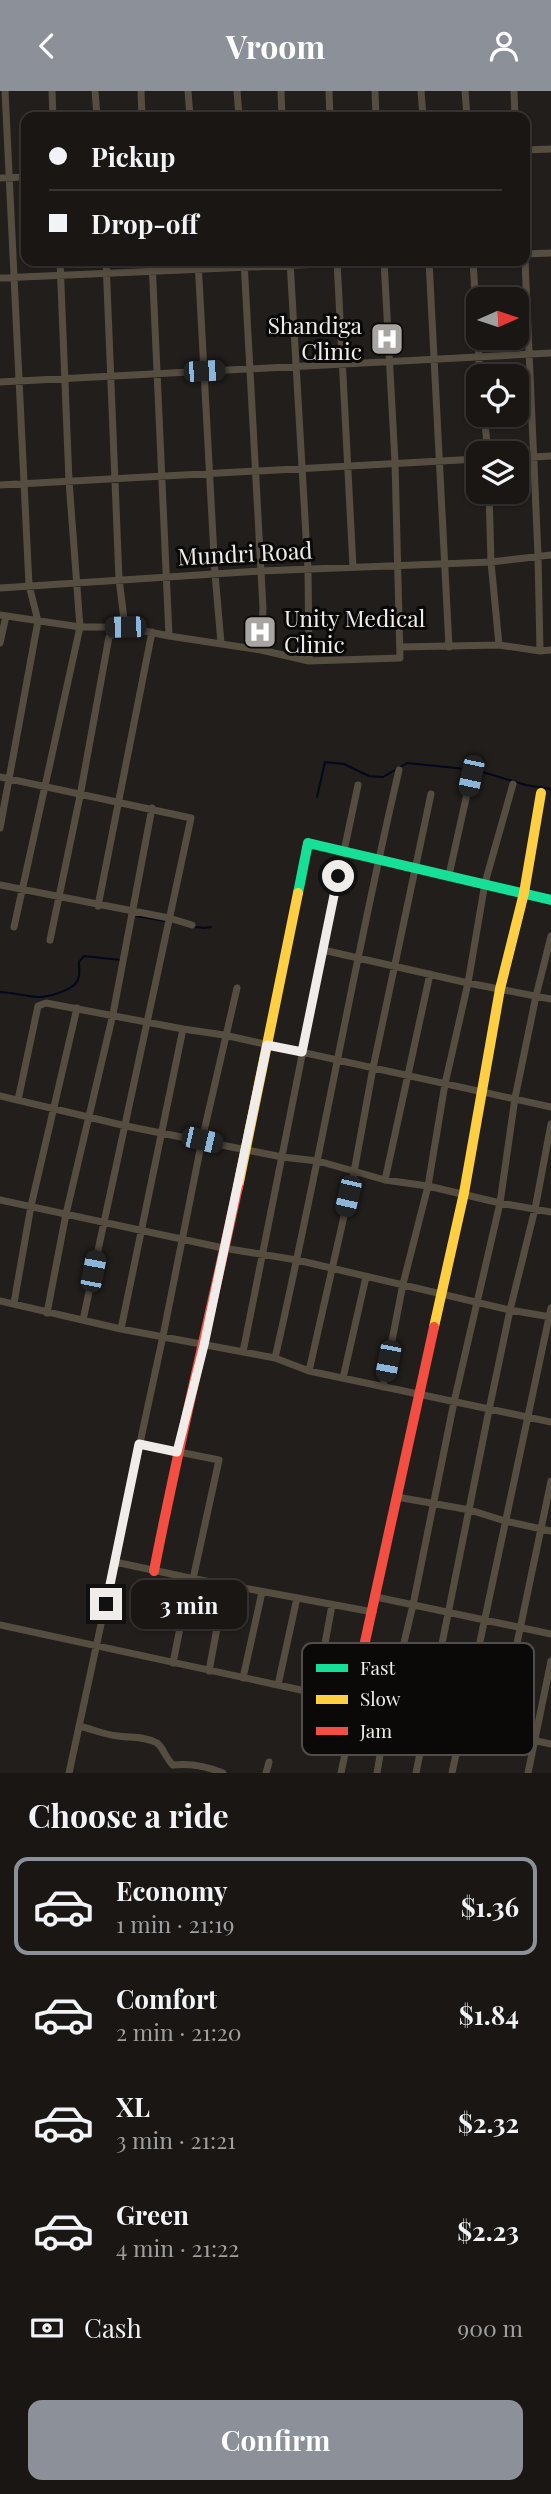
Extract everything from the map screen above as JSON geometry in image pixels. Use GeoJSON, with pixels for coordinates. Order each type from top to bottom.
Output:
{"type":"FeatureCollection","features":[{"type":"Feature","properties":{"kind":"street"},"geometry":{"type":"LineString","coordinates":[[0,828],[38,621],[29,586],[5,91]]}},
{"type":"Feature","properties":{"kind":"street"},"geometry":{"type":"LineString","coordinates":[[52,91],[53,112]]}},
{"type":"Feature","properties":{"kind":"street"},"geometry":{"type":"LineString","coordinates":[[95,91],[97,112]]}},
{"type":"Feature","properties":{"kind":"street"},"geometry":{"type":"LineString","coordinates":[[141,91],[142,112]]}},
{"type":"Feature","properties":{"kind":"street"},"geometry":{"type":"LineString","coordinates":[[188,91],[190,112]]}},
{"type":"Feature","properties":{"kind":"street"},"geometry":{"type":"LineString","coordinates":[[237,91],[239,112]]}},
{"type":"Feature","properties":{"kind":"street"},"geometry":{"type":"LineString","coordinates":[[281,91],[282,112]]}},
{"type":"Feature","properties":{"kind":"street"},"geometry":{"type":"LineString","coordinates":[[329,91],[330,112]]}},
{"type":"Feature","properties":{"kind":"street"},"geometry":{"type":"LineString","coordinates":[[375,91],[376,112]]}},
{"type":"Feature","properties":{"kind":"street"},"geometry":{"type":"LineString","coordinates":[[421,91],[423,112]]}},
{"type":"Feature","properties":{"kind":"street"},"geometry":{"type":"LineString","coordinates":[[466,91],[467,112]]}},
{"type":"Feature","properties":{"kind":"street"},"geometry":{"type":"LineString","coordinates":[[514,91],[515,112]]}},
{"type":"Feature","properties":{"kind":"street"},"geometry":{"type":"LineString","coordinates":[[530,150],[551,149]]}},
{"type":"Feature","properties":{"kind":"street"},"geometry":{"type":"LineString","coordinates":[[0,178],[21,177]]}},
{"type":"Feature","properties":{"kind":"street"},"geometry":{"type":"LineString","coordinates":[[530,254],[551,253]]}},
{"type":"Feature","properties":{"kind":"street"},"geometry":{"type":"LineString","coordinates":[[14,927],[80,628],[69,481],[60,266]]}},
{"type":"Feature","properties":{"kind":"street"},"geometry":{"type":"LineString","coordinates":[[106,266],[119,579],[125,627]]}},
{"type":"Feature","properties":{"kind":"street"},"geometry":{"type":"LineString","coordinates":[[152,266],[169,636]]}},
{"type":"Feature","properties":{"kind":"street"},"geometry":{"type":"LineString","coordinates":[[0,278],[107,275],[190,266]]}},
{"type":"Feature","properties":{"kind":"street"},"geometry":{"type":"LineString","coordinates":[[198,266],[221,643]]}},
{"type":"Feature","properties":{"kind":"street"},"geometry":{"type":"LineString","coordinates":[[244,266],[263,608],[261,650]]}},
{"type":"Feature","properties":{"kind":"street"},"geometry":{"type":"LineString","coordinates":[[290,266],[308,570],[309,661]]}},
{"type":"Feature","properties":{"kind":"street"},"geometry":{"type":"LineString","coordinates":[[337,266],[353,567]]}},
{"type":"Feature","properties":{"kind":"street"},"geometry":{"type":"LineString","coordinates":[[0,643],[3,615],[80,628],[125,627],[309,661],[400,658],[395,462],[384,266]]}},
{"type":"Feature","properties":{"kind":"street"},"geometry":{"type":"LineString","coordinates":[[429,266],[449,647]]}},
{"type":"Feature","properties":{"kind":"street"},"geometry":{"type":"LineString","coordinates":[[473,266],[479,364]]}},
{"type":"Feature","properties":{"kind":"street"},"geometry":{"type":"LineString","coordinates":[[525,266],[540,651]]}},
{"type":"Feature","properties":{"kind":"street"},"geometry":{"type":"LineString","coordinates":[[0,382],[551,353]]}},
{"type":"Feature","properties":{"kind":"street"},"geometry":{"type":"LineString","coordinates":[[529,457],[551,456]]}},
{"type":"Feature","properties":{"kind":"street"},"geometry":{"type":"LineString","coordinates":[[0,485],[256,473],[466,459]]}},
{"type":"Feature","properties":{"kind":"street"},"geometry":{"type":"LineString","coordinates":[[489,504],[491,562],[499,645]]}},
{"type":"Feature","properties":{"kind":"street","name":"Mundri Road"},"geometry":{"type":"LineString","coordinates":[[0,588],[119,579],[491,562],[551,555]]}},
{"type":"Feature","properties":{"kind":"street"},"geometry":{"type":"LineString","coordinates":[[50,940],[109,637],[125,627]]}},
{"type":"Feature","properties":{"kind":"street"},"geometry":{"type":"LineString","coordinates":[[98,906],[152,632]]}},
{"type":"Feature","properties":{"kind":"street"},"geometry":{"type":"LineString","coordinates":[[400,647],[499,645],[551,650]]}},
{"type":"Feature","properties":{"kind":"street"},"geometry":{"type":"LineString","coordinates":[[275,1358],[379,858],[400,770]]}},
{"type":"Feature","properties":{"kind":"street"},"geometry":{"type":"LineString","coordinates":[[449,875],[471,776]]}},
{"type":"Feature","properties":{"kind":"street"},"geometry":{"type":"LineString","coordinates":[[0,777],[191,818],[83,1320]]}},
{"type":"Feature","properties":{"kind":"street"},"geometry":{"type":"LineString","coordinates":[[383,1387],[403,1284],[428,1186],[445,1084],[468,983],[485,883],[513,784]]}},
{"type":"Feature","properties":{"kind":"street"},"geometry":{"type":"LineString","coordinates":[[243,1352],[358,785]]}},
{"type":"Feature","properties":{"kind":"street"},"geometry":{"type":"LineString","coordinates":[[366,1643],[464,1193],[500,989],[524,893],[541,793]]}},
{"type":"Feature","properties":{"kind":"street"},"geometry":{"type":"LineString","coordinates":[[309,1371],[354,1172],[394,966],[432,794]]}},
{"type":"Feature","properties":{"kind":"street"},"geometry":{"type":"LineString","coordinates":[[47,1313],[66,1215],[113,1014],[152,809]]}},
{"type":"Feature","properties":{"kind":"street"},"geometry":{"type":"LineString","coordinates":[[154,1571],[177,1452],[204,1345],[246,1151],[308,843],[551,900]]}},
{"type":"Feature","properties":{"kind":"street"},"geometry":{"type":"LineString","coordinates":[[0,885],[169,918],[192,925]]}},
{"type":"Feature","properties":{"kind":"street"},"geometry":{"type":"LineString","coordinates":[[404,1643],[454,1402],[500,1203],[515,1098],[551,936]]}},
{"type":"Feature","properties":{"kind":"street"},"geometry":{"type":"LineString","coordinates":[[323,950],[551,999]]}},
{"type":"Feature","properties":{"kind":"street"},"geometry":{"type":"LineString","coordinates":[[385,1180],[430,974]]}},
{"type":"Feature","properties":{"kind":"street"},"geometry":{"type":"LineString","coordinates":[[69,1773],[163,1336],[224,1035],[237,988]]}},
{"type":"Feature","properties":{"kind":"street"},"geometry":{"type":"LineString","coordinates":[[18,1100],[38,1006],[46,1003],[224,1035],[551,1107]]}},
{"type":"Feature","properties":{"kind":"street"},"geometry":{"type":"LineString","coordinates":[[14,1303],[31,1206],[77,1008]]}},
{"type":"Feature","properties":{"kind":"street"},"geometry":{"type":"LineString","coordinates":[[121,1329],[183,1029]]}},
{"type":"Feature","properties":{"kind":"street"},"geometry":{"type":"LineString","coordinates":[[0,1096],[126,1126],[246,1151],[318,1161],[385,1180],[428,1186],[551,1212]]}},
{"type":"Feature","properties":{"kind":"street"},"geometry":{"type":"LineString","coordinates":[[441,1643],[551,1124]]}},
{"type":"Feature","properties":{"kind":"street"},"geometry":{"type":"LineString","coordinates":[[0,1200],[223,1248],[297,1260],[510,1310],[550,1314],[479,1643]]}},
{"type":"Feature","properties":{"kind":"street"},"geometry":{"type":"LineString","coordinates":[[344,1378],[366,1277]]}},
{"type":"Feature","properties":{"kind":"street"},"geometry":{"type":"LineString","coordinates":[[0,1301],[121,1329],[275,1358],[309,1371],[551,1422]]}},
{"type":"Feature","properties":{"kind":"street"},"geometry":{"type":"LineString","coordinates":[[139,1444],[219,1459],[173,1663]]}},
{"type":"Feature","properties":{"kind":"street"},"geometry":{"type":"LineString","coordinates":[[518,1643],[551,1481]]}},
{"type":"Feature","properties":{"kind":"street"},"geometry":{"type":"LineString","coordinates":[[397,1497],[470,1510],[551,1531]]}},
{"type":"Feature","properties":{"kind":"street"},"geometry":{"type":"LineString","coordinates":[[115,1562],[373,1612]]}},
{"type":"Feature","properties":{"kind":"street"},"geometry":{"type":"LineString","coordinates":[[209,1671],[225,1585]]}},
{"type":"Feature","properties":{"kind":"street"},"geometry":{"type":"LineString","coordinates":[[243,1678],[262,1592]]}},
{"type":"Feature","properties":{"kind":"street"},"geometry":{"type":"LineString","coordinates":[[376,1597],[551,1635]]}},
{"type":"Feature","properties":{"kind":"street"},"geometry":{"type":"LineString","coordinates":[[278,1685],[297,1598]]}},
{"type":"Feature","properties":{"kind":"street"},"geometry":{"type":"LineString","coordinates":[[325,1643],[332,1605]]}},
{"type":"Feature","properties":{"kind":"street"},"geometry":{"type":"LineString","coordinates":[[0,1625],[302,1690]]}},
{"type":"Feature","properties":{"kind":"street"},"geometry":{"type":"LineString","coordinates":[[551,1661],[534,1741],[551,1744]]}},
{"type":"Feature","properties":{"kind":"street"},"geometry":{"type":"LineString","coordinates":[[79,1726],[116,1736],[137,1737],[156,1742],[173,1765],[186,1763],[223,1773]]}},
{"type":"Feature","properties":{"kind":"street"},"geometry":{"type":"LineString","coordinates":[[341,1773],[344,1755]]}},
{"type":"Feature","properties":{"kind":"street"},"geometry":{"type":"LineString","coordinates":[[377,1773],[380,1755]]}},
{"type":"Feature","properties":{"kind":"street"},"geometry":{"type":"LineString","coordinates":[[416,1773],[420,1755]]}},
{"type":"Feature","properties":{"kind":"street"},"geometry":{"type":"LineString","coordinates":[[452,1773],[456,1755]]}},
{"type":"Feature","properties":{"kind":"street"},"geometry":{"type":"LineString","coordinates":[[528,1773],[531,1755]]}},
{"type":"Feature","properties":{"kind":"street"},"geometry":{"type":"LineString","coordinates":[[266,1773],[270,1762]]}},
{"type":"Feature","properties":{"kind":"waterway"},"geometry":{"type":"LineString","coordinates":[[317,797],[325,762],[344,764],[369,776],[383,777],[407,763],[476,770],[526,785],[551,789]]}},
{"type":"Feature","properties":{"kind":"waterway"},"geometry":{"type":"LineString","coordinates":[[136,916],[165,921]]}},
{"type":"Feature","properties":{"kind":"waterway"},"geometry":{"type":"LineString","coordinates":[[195,927],[211,927]]}},
{"type":"Feature","properties":{"kind":"waterway"},"geometry":{"type":"LineString","coordinates":[[0,992],[34,997],[53,995],[77,982],[79,962],[84,956],[120,960]]}},
{"type":"Feature","properties":{"kind":"traffic: fast"},"geometry":{"type":"LineString","coordinates":[[298,893],[308,843],[551,900]]}},
{"type":"Feature","properties":{"kind":"traffic: slow"},"geometry":{"type":"LineString","coordinates":[[434,1327],[464,1193],[500,989],[524,893],[541,793]]}},
{"type":"Feature","properties":{"kind":"traffic: slow"},"geometry":{"type":"LineString","coordinates":[[238,1187],[298,893]]}},
{"type":"Feature","properties":{"kind":"traffic: jam"},"geometry":{"type":"LineString","coordinates":[[154,1571],[238,1187]]}},
{"type":"Feature","properties":{"kind":"traffic: jam"},"geometry":{"type":"LineString","coordinates":[[365,1643],[434,1327]]}},
{"type":"Feature","properties":{"kind":"place","name":"Shandiga Clinic"},"geometry":{"type":"Point","coordinates":[387,339]}},
{"type":"Feature","properties":{"kind":"place","name":"Unity Medical Clinic"},"geometry":{"type":"Point","coordinates":[260,632]}},
{"type":"Feature","properties":{"kind":"route"},"geometry":{"type":"LineString","coordinates":[[106,1604],[139,1444],[177,1452],[204,1345],[267,1045],[302,1052],[338,876]]}}]}
